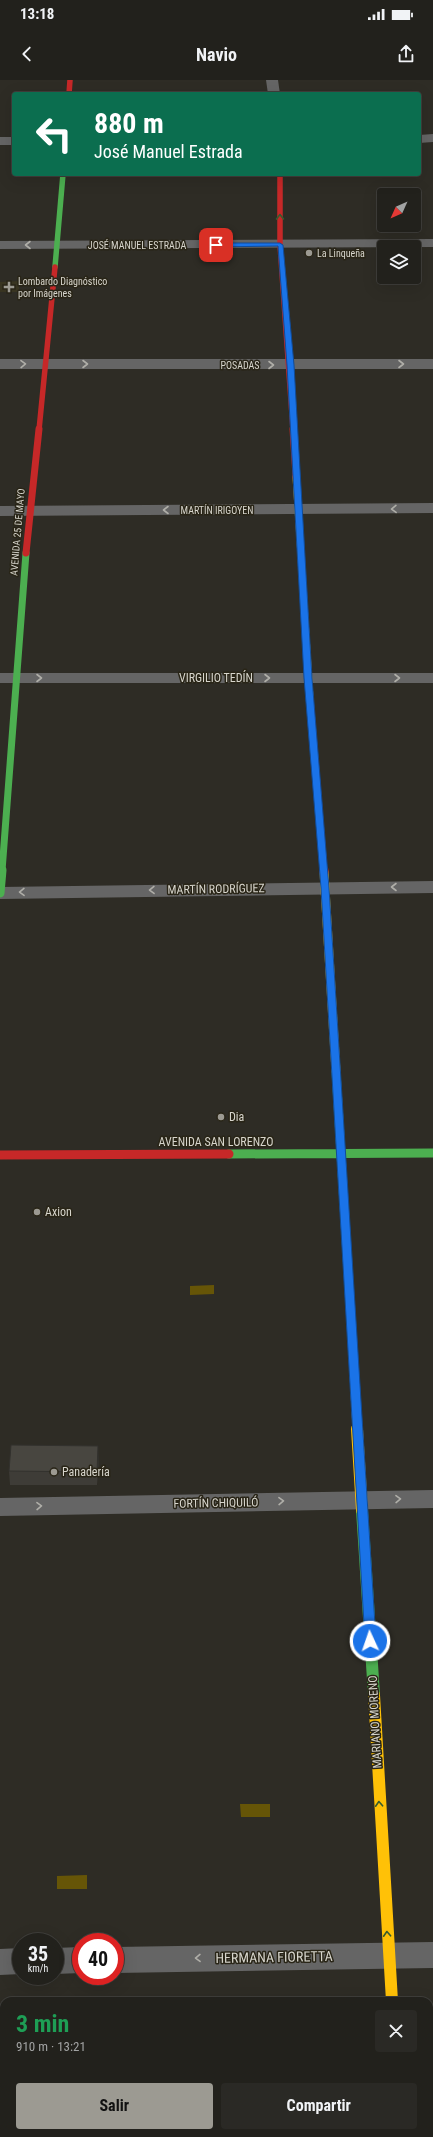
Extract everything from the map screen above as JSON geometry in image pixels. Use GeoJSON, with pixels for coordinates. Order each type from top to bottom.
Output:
{"type":"FeatureCollection","features":[{"type":"Feature","properties":{"kind":"street"},"geometry":{"type":"LineString","coordinates":[[69,92],[70,80]]}},
{"type":"Feature","properties":{"kind":"street"},"geometry":{"type":"LineString","coordinates":[[272,80],[274,92]]}},
{"type":"Feature","properties":{"kind":"street"},"geometry":{"type":"LineString","coordinates":[[421,139],[433,138]]}},
{"type":"Feature","properties":{"kind":"street"},"geometry":{"type":"LineString","coordinates":[[0,141],[12,141]]}},
{"type":"Feature","properties":{"kind":"street","name":"AVENIDA 25 DE MAYO"},"geometry":{"type":"LineString","coordinates":[[0,893],[9,678],[46,364],[62,176]]}},
{"type":"Feature","properties":{"kind":"street","name":"MARIANO MORENO"},"geometry":{"type":"LineString","coordinates":[[280,176],[280,245],[290,365],[308,678],[325,888],[392,1997]]}},
{"type":"Feature","properties":{"kind":"street","name":"JOSÉ MANUEL ESTRADA"},"geometry":{"type":"LineString","coordinates":[[0,245],[433,244]]}},
{"type":"Feature","properties":{"kind":"street","name":"POSADAS"},"geometry":{"type":"LineString","coordinates":[[0,364],[433,364]]}},
{"type":"Feature","properties":{"kind":"street","name":"MARTÍN IRIGOYEN"},"geometry":{"type":"LineString","coordinates":[[0,511],[433,508]]}},
{"type":"Feature","properties":{"kind":"street","name":"VIRGILIO TEDÍN"},"geometry":{"type":"LineString","coordinates":[[9,678],[433,678]]}},
{"type":"Feature","properties":{"kind":"street","name":"MARTÍN RODRÍGUEZ"},"geometry":{"type":"LineString","coordinates":[[0,893],[433,887]]}},
{"type":"Feature","properties":{"kind":"street","name":"AVENIDA SAN LORENZO"},"geometry":{"type":"LineString","coordinates":[[0,1155],[433,1153]]}},
{"type":"Feature","properties":{"kind":"street","name":"FORTÍN CHIQUILÓ"},"geometry":{"type":"LineString","coordinates":[[0,1507],[433,1499]]}},
{"type":"Feature","properties":{"kind":"street","name":"HERMANA FIORETTA"},"geometry":{"type":"LineString","coordinates":[[124,1960],[433,1955]]}},
{"type":"Feature","properties":{"kind":"street"},"geometry":{"type":"LineString","coordinates":[[0,1962],[12,1961]]}},
{"type":"Feature","properties":{"kind":"shaded area","name":"Lombardo Diagnóstico por Imágenes"},"geometry":{"type":"Polygon","coordinates":[[[19,281],[19,292],[0,292],[0,282],[19,281]]]}},
{"type":"Feature","properties":{"kind":"shaded area"},"geometry":{"type":"Polygon","coordinates":[[[214,1285],[214,1294],[190,1295],[190,1286],[214,1285]]]}},
{"type":"Feature","properties":{"kind":"shaded area"},"geometry":{"type":"Polygon","coordinates":[[[240,1804],[270,1804],[270,1817],[241,1817],[240,1804]]]}},
{"type":"Feature","properties":{"kind":"shaded area"},"geometry":{"type":"Polygon","coordinates":[[[87,1875],[87,1889],[57,1889],[57,1876],[87,1875]]]}},
{"type":"Feature","properties":{"kind":"building"},"geometry":{"type":"Polygon","coordinates":[[[11,1445],[98,1446],[97,1472],[9,1471],[11,1445]]]}},
{"type":"Feature","properties":{"kind":"traffic: fast"},"geometry":{"type":"LineString","coordinates":[[55,267],[63,176]]}},
{"type":"Feature","properties":{"kind":"traffic: fast"},"geometry":{"type":"LineString","coordinates":[[0,893],[26,553]]}},
{"type":"Feature","properties":{"kind":"traffic: fast"},"geometry":{"type":"LineString","coordinates":[[336,1071],[353,1354]]}},
{"type":"Feature","properties":{"kind":"traffic: fast"},"geometry":{"type":"LineString","coordinates":[[229,1154],[433,1153]]}},
{"type":"Feature","properties":{"kind":"traffic: fast"},"geometry":{"type":"LineString","coordinates":[[362,1510],[374,1695]]}},
{"type":"Feature","properties":{"kind":"traffic: slow"},"geometry":{"type":"LineString","coordinates":[[296,477],[310,698]]}},
{"type":"Feature","properties":{"kind":"traffic: slow"},"geometry":{"type":"LineString","coordinates":[[324,872],[336,1071]]}},
{"type":"Feature","properties":{"kind":"traffic: slow"},"geometry":{"type":"LineString","coordinates":[[353,1354],[362,1510]]}},
{"type":"Feature","properties":{"kind":"traffic: slow"},"geometry":{"type":"LineString","coordinates":[[374,1695],[392,1997]]}},
{"type":"Feature","properties":{"kind":"traffic: jam"},"geometry":{"type":"LineString","coordinates":[[69,92],[70,80]]}},
{"type":"Feature","properties":{"kind":"traffic: jam"},"geometry":{"type":"LineString","coordinates":[[280,176],[280,245],[296,477]]}},
{"type":"Feature","properties":{"kind":"traffic: jam"},"geometry":{"type":"LineString","coordinates":[[26,553],[55,267]]}},
{"type":"Feature","properties":{"kind":"traffic: jam"},"geometry":{"type":"LineString","coordinates":[[310,698],[324,872]]}},
{"type":"Feature","properties":{"kind":"traffic: jam"},"geometry":{"type":"LineString","coordinates":[[0,1155],[229,1154]]}},
{"type":"Feature","properties":{"kind":"place","name":"La Linqueña"},"geometry":{"type":"Point","coordinates":[309,253]}},
{"type":"Feature","properties":{"kind":"place","name":"Lombardo Diagnóstico por Imágenes"},"geometry":{"type":"Point","coordinates":[9,287]}},
{"type":"Feature","properties":{"kind":"place","name":"Dia"},"geometry":{"type":"Point","coordinates":[221,1117]}},
{"type":"Feature","properties":{"kind":"place","name":"Axion"},"geometry":{"type":"Point","coordinates":[37,1212]}},
{"type":"Feature","properties":{"kind":"place","name":"Panadería"},"geometry":{"type":"Point","coordinates":[54,1472]}},
{"type":"Feature","properties":{"kind":"route"},"geometry":{"type":"LineString","coordinates":[[216,245],[280,245],[290,365],[308,678],[325,888],[370,1641]]}}]}
